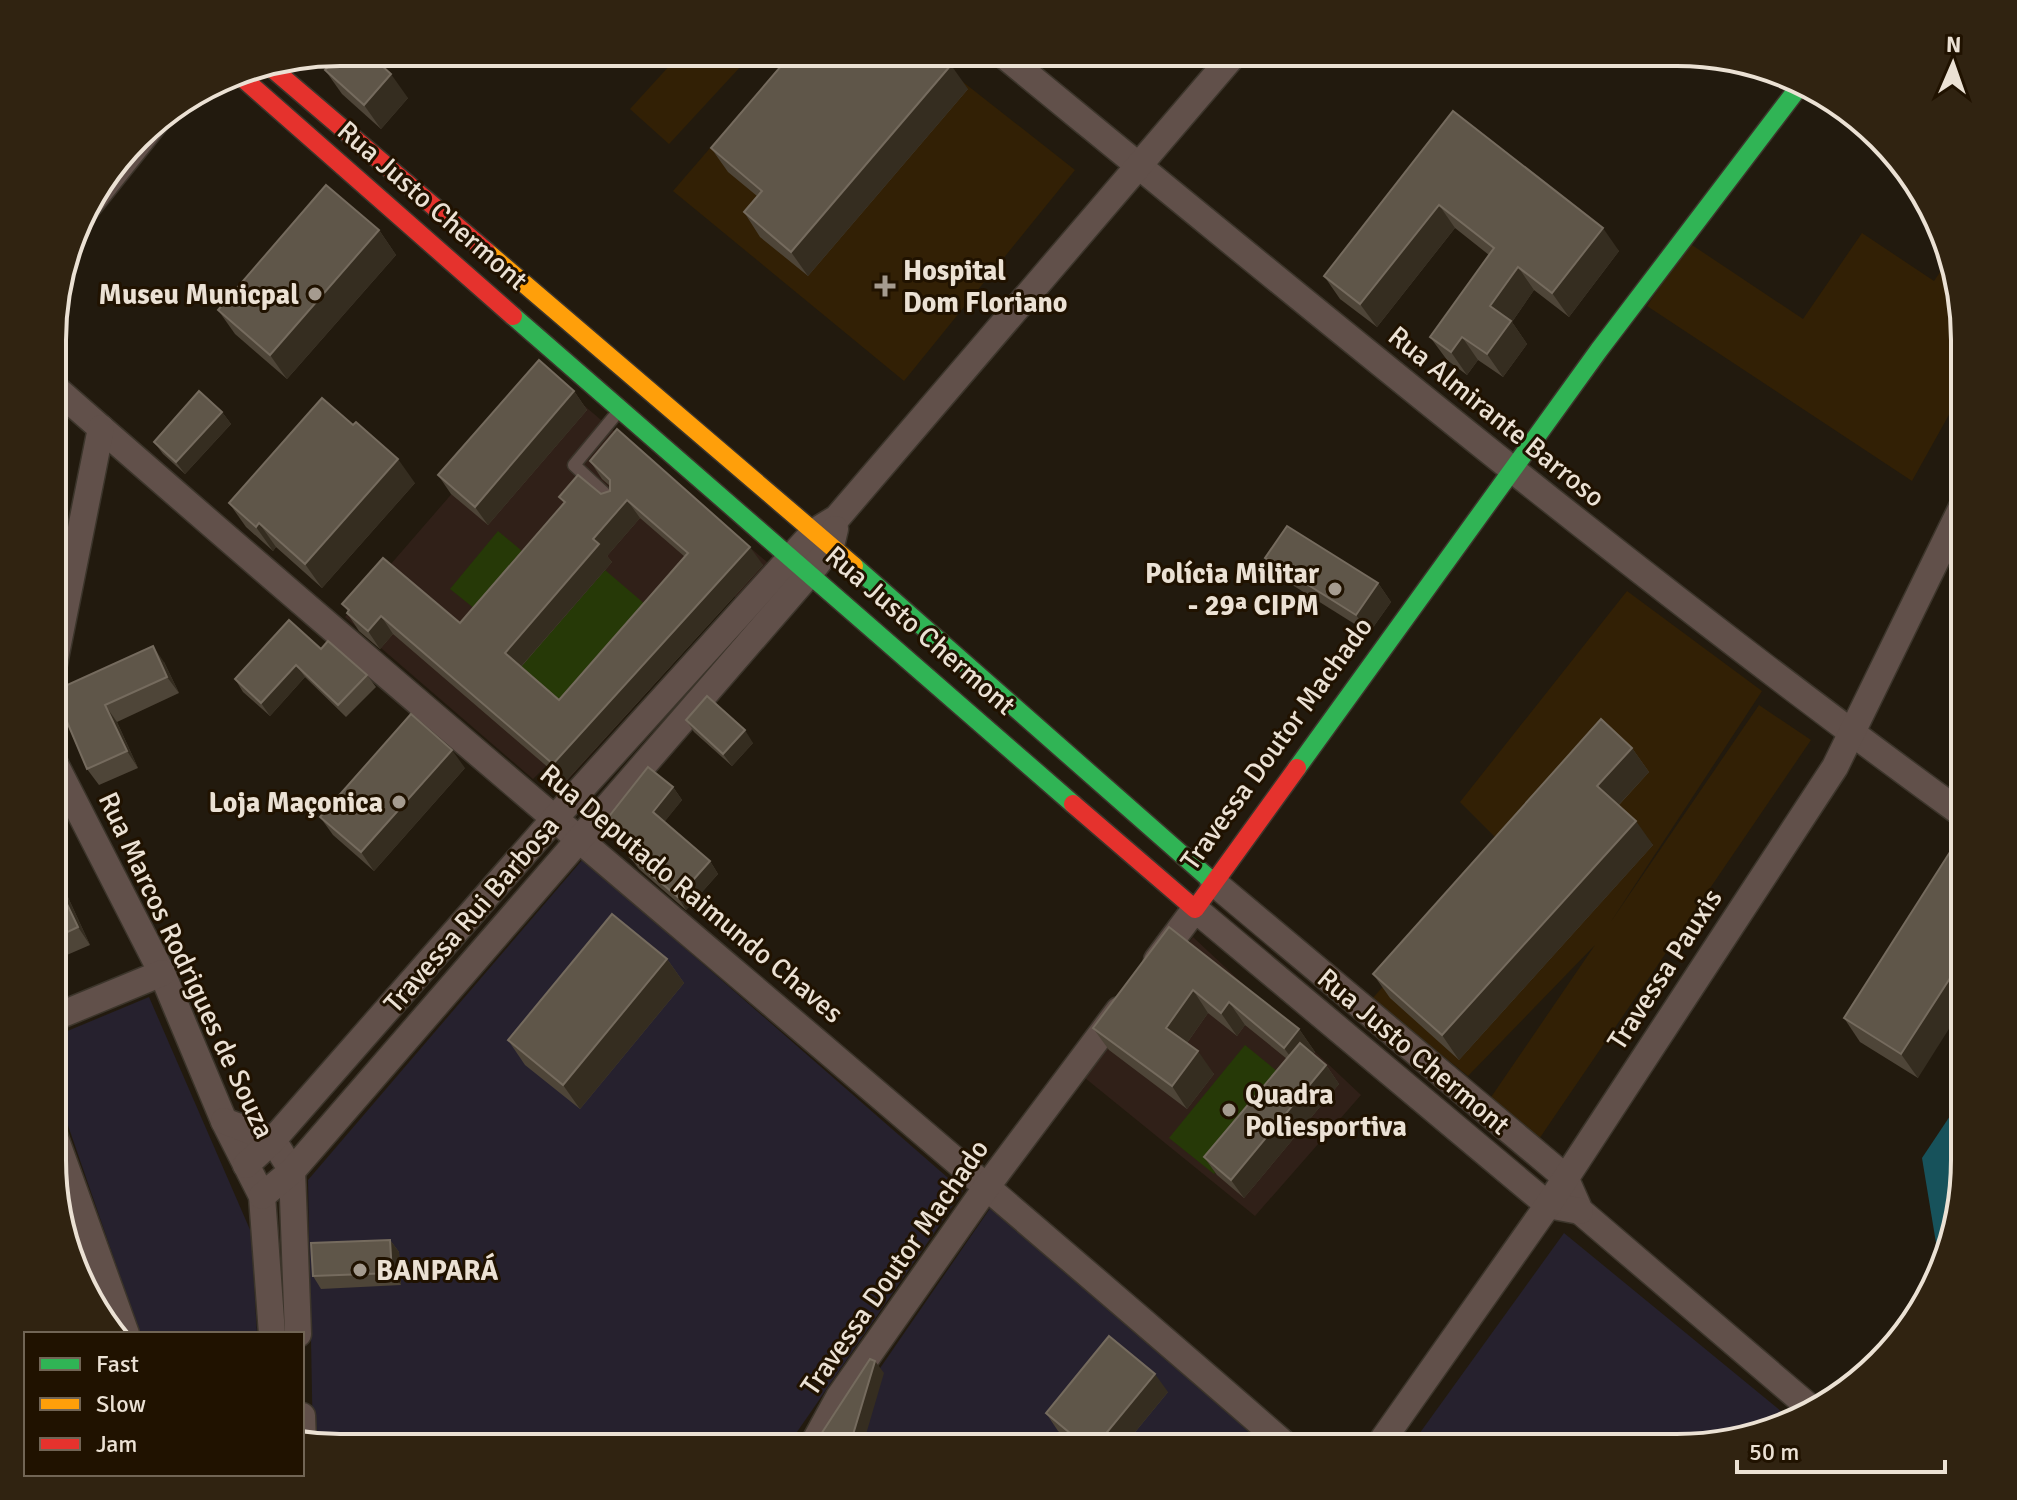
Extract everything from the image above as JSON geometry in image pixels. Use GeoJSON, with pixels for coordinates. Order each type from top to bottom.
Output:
{"type":"FeatureCollection","features":[{"type":"Feature","properties":{"kind":"street","name":"Rua Almirante Barroso"},"geometry":{"type":"LineString","coordinates":[[1018,67],[1513,472],[1950,805]]}},
{"type":"Feature","properties":{"kind":"street","name":"Travessa Rui Barbosa"},"geometry":{"type":"LineString","coordinates":[[262,1196],[292,1171],[577,841],[837,518],[1223,67]]}},
{"type":"Feature","properties":{"kind":"street","name":"Rua Justo Chermont"},"geometry":{"type":"LineString","coordinates":[[278,73],[823,539],[1213,882],[1565,1177],[1580,1211],[1804,1402]]}},
{"type":"Feature","properties":{"kind":"street","name":"Rua Justo Chermont"},"geometry":{"type":"LineString","coordinates":[[248,83],[620,411],[1195,909],[1548,1205],[1580,1211]]}},
{"type":"Feature","properties":{"kind":"street","name":"Travessa Doutor Machado"},"geometry":{"type":"LineString","coordinates":[[819,1433],[839,1397],[988,1185],[1195,909],[1599,350],[1794,93]]}},
{"type":"Feature","properties":{"kind":"street","name":"Rua Deputado Raimundo Chaves"},"geometry":{"type":"LineString","coordinates":[[66,398],[555,818],[577,841],[988,1185],[1273,1434]]}},
{"type":"Feature","properties":{"kind":"street"},"geometry":{"type":"LineString","coordinates":[[66,602],[101,428]]}},
{"type":"Feature","properties":{"kind":"street","name":"Travessa Pauxis"},"geometry":{"type":"LineString","coordinates":[[1387,1434],[1548,1205],[1835,767],[1950,532]]}},
{"type":"Feature","properties":{"kind":"street","name":"Travessa Rui Barbosa"},"geometry":{"type":"LineString","coordinates":[[246,1165],[273,1140],[555,818],[799,567]]}},
{"type":"Feature","properties":{"kind":"street","name":"Rua Marcos Rodrigues de Souza"},"geometry":{"type":"LineString","coordinates":[[67,786],[162,973],[224,1121],[262,1196]]}},
{"type":"Feature","properties":{"kind":"street"},"geometry":{"type":"LineString","coordinates":[[67,1012],[162,973]]}},
{"type":"Feature","properties":{"kind":"street"},"geometry":{"type":"LineString","coordinates":[[224,1121],[273,1140],[292,1171],[298,1332]]}},
{"type":"Feature","properties":{"kind":"street"},"geometry":{"type":"LineString","coordinates":[[67,1171],[124,1327]]}},
{"type":"Feature","properties":{"kind":"street"},"geometry":{"type":"LineString","coordinates":[[262,1196],[272,1332]]}},
{"type":"Feature","properties":{"kind":"lane"},"geometry":{"type":"LineString","coordinates":[[616,504],[574,465],[620,411]]}},
{"type":"Feature","properties":{"kind":"shaded area"},"geometry":{"type":"Polygon","coordinates":[[[668,67],[740,67],[669,144],[630,109],[668,67]]]}},
{"type":"Feature","properties":{"kind":"shaded area","name":"Hospital Dom Floriano"},"geometry":{"type":"Polygon","coordinates":[[[780,67],[944,67],[1075,170],[904,381],[673,191],[780,67]]]}},
{"type":"Feature","properties":{"kind":"shaded area"},"geometry":{"type":"Polygon","coordinates":[[[1862,233],[1934,281],[1942,269],[1950,322],[1950,413],[1912,481],[1647,306],[1689,243],[1803,319],[1862,233]]]}},
{"type":"Feature","properties":{"kind":"shaded area"},"geometry":{"type":"Polygon","coordinates":[[[552,378],[774,568],[742,604],[734,596],[566,782],[546,766],[533,779],[345,617],[552,378]]]}},
{"type":"Feature","properties":{"kind":"shaded area"},"geometry":{"type":"Polygon","coordinates":[[[1627,591],[1762,691],[1610,923],[1759,705],[1811,740],[1537,1142],[1485,1106],[1595,945],[1468,1076],[1372,999],[1505,847],[1460,802],[1627,591]]]}},
{"type":"Feature","properties":{"kind":"shaded area"},"geometry":{"type":"Polygon","coordinates":[[[583,859],[963,1191],[796,1433],[322,1433],[313,1432],[308,1180],[583,859]]]}},
{"type":"Feature","properties":{"kind":"shaded area"},"geometry":{"type":"Polygon","coordinates":[[[1193,937],[1361,1095],[1255,1216],[1085,1078],[1193,937]]]}},
{"type":"Feature","properties":{"kind":"shaded area"},"geometry":{"type":"Polygon","coordinates":[[[149,997],[251,1232],[257,1332],[139,1332],[67,1122],[67,1031],[149,997]]]}},
{"type":"Feature","properties":{"kind":"shaded area"},"geometry":{"type":"Polygon","coordinates":[[[991,1207],[1253,1434],[835,1433],[991,1207]]]}},
{"type":"Feature","properties":{"kind":"shaded area"},"geometry":{"type":"Polygon","coordinates":[[[1564,1233],[1782,1412],[1731,1429],[1695,1433],[1419,1434],[1564,1233]]]}},
{"type":"Feature","properties":{"kind":"green space"},"geometry":{"type":"Polygon","coordinates":[[[498,531],[528,556],[480,613],[450,589],[498,531]]]}},
{"type":"Feature","properties":{"kind":"green space"},"geometry":{"type":"Polygon","coordinates":[[[605,570],[660,617],[572,718],[517,671],[605,570]]]}},
{"type":"Feature","properties":{"kind":"green space","name":"Quadra Poliesportiva"},"geometry":{"type":"Polygon","coordinates":[[[1245,1045],[1289,1081],[1214,1174],[1169,1138],[1245,1045]]]}},
{"type":"Feature","properties":{"kind":"water"},"geometry":{"type":"Polygon","coordinates":[[[1950,1116],[1950,1178],[1946,1214],[1937,1246],[1922,1158],[1950,1116]]]}},
{"type":"Feature","properties":{"kind":"building"},"geometry":{"type":"Polygon","coordinates":[[[328,67],[383,67],[391,74],[364,105],[325,70],[328,67]]]}},
{"type":"Feature","properties":{"kind":"building"},"geometry":{"type":"Polygon","coordinates":[[[780,67],[949,67],[791,252],[744,212],[762,191],[711,148],[780,67]]]}},
{"type":"Feature","properties":{"kind":"building"},"geometry":{"type":"Polygon","coordinates":[[[1453,111],[1603,228],[1552,293],[1518,267],[1490,306],[1511,321],[1487,354],[1462,337],[1451,352],[1430,337],[1494,248],[1439,205],[1360,304],[1324,276],[1453,111]]]}},
{"type":"Feature","properties":{"kind":"building"},"geometry":{"type":"Polygon","coordinates":[[[326,185],[379,230],[270,355],[218,310],[326,185]]]}},
{"type":"Feature","properties":{"kind":"building"},"geometry":{"type":"Polygon","coordinates":[[[539,360],[574,391],[475,507],[438,475],[539,360]]]}},
{"type":"Feature","properties":{"kind":"building"},"geometry":{"type":"Polygon","coordinates":[[[199,391],[222,412],[176,462],[154,442],[199,391]]]}},
{"type":"Feature","properties":{"kind":"building"},"geometry":{"type":"Polygon","coordinates":[[[322,398],[353,425],[356,422],[398,459],[305,564],[259,523],[256,527],[229,503],[322,398]]]}},
{"type":"Feature","properties":{"kind":"building"},"geometry":{"type":"Polygon","coordinates":[[[617,429],[750,547],[553,764],[381,616],[368,631],[347,613],[349,610],[342,604],[383,558],[460,623],[565,502],[559,497],[578,475],[601,494],[610,491],[610,480],[590,461],[617,429]],[[627,500],[593,539],[599,544],[505,653],[559,700],[688,553],[627,500]]]}},
{"type":"Feature","properties":{"kind":"building","name":"Polícia Militar - 29ª CIPM"},"geometry":{"type":"Polygon","coordinates":[[[1287,526],[1378,583],[1356,615],[1265,558],[1287,526]]]}},
{"type":"Feature","properties":{"kind":"building"},"geometry":{"type":"Polygon","coordinates":[[[289,620],[321,649],[328,641],[367,675],[338,705],[296,665],[261,703],[235,679],[289,620]]]}},
{"type":"Feature","properties":{"kind":"building"},"geometry":{"type":"Polygon","coordinates":[[[153,646],[167,677],[105,705],[127,751],[87,769],[66,720],[66,685],[153,646]]]}},
{"type":"Feature","properties":{"kind":"building"},"geometry":{"type":"Polygon","coordinates":[[[707,696],[745,730],[723,754],[686,720],[707,696]]]}},
{"type":"Feature","properties":{"kind":"building"},"geometry":{"type":"Polygon","coordinates":[[[411,714],[452,750],[361,852],[320,817],[411,714]]]}},
{"type":"Feature","properties":{"kind":"building"},"geometry":{"type":"Polygon","coordinates":[[[1601,719],[1632,748],[1597,786],[1636,821],[1442,1035],[1373,974],[1601,719]]]}},
{"type":"Feature","properties":{"kind":"building"},"geometry":{"type":"Polygon","coordinates":[[[648,767],[673,787],[653,812],[710,861],[678,897],[630,857],[636,850],[603,824],[648,767]]]}},
{"type":"Feature","properties":{"kind":"building"},"geometry":{"type":"Polygon","coordinates":[[[1950,852],[1950,978],[1901,1054],[1844,1018],[1950,852]]]}},
{"type":"Feature","properties":{"kind":"building"},"geometry":{"type":"Polygon","coordinates":[[[67,903],[78,927],[67,932],[67,903]]]}},
{"type":"Feature","properties":{"kind":"building"},"geometry":{"type":"Polygon","coordinates":[[[612,914],[667,959],[563,1085],[508,1040],[612,914]]]}},
{"type":"Feature","properties":{"kind":"building"},"geometry":{"type":"Polygon","coordinates":[[[1169,927],[1299,1029],[1284,1048],[1229,1002],[1221,1013],[1193,990],[1166,1028],[1198,1051],[1172,1086],[1093,1028],[1169,927]]]}},
{"type":"Feature","properties":{"kind":"building"},"geometry":{"type":"Polygon","coordinates":[[[1300,1043],[1326,1065],[1231,1180],[1204,1157],[1300,1043]]]}},
{"type":"Feature","properties":{"kind":"building"},"geometry":{"type":"Polygon","coordinates":[[[390,1240],[392,1273],[313,1276],[311,1243],[390,1240]]]}},
{"type":"Feature","properties":{"kind":"building"},"geometry":{"type":"Polygon","coordinates":[[[1109,1336],[1155,1374],[1106,1434],[1071,1434],[1046,1413],[1109,1336]]]}},
{"type":"Feature","properties":{"kind":"building"},"geometry":{"type":"Polygon","coordinates":[[[870,1359],[875,1361],[853,1433],[822,1433],[870,1359]]]}},
{"type":"Feature","properties":{"kind":"traffic: fast"},"geometry":{"type":"LineString","coordinates":[[1297,768],[1599,350],[1794,93]]}},
{"type":"Feature","properties":{"kind":"traffic: fast"},"geometry":{"type":"LineString","coordinates":[[513,316],[1073,804]]}},
{"type":"Feature","properties":{"kind":"traffic: fast"},"geometry":{"type":"LineString","coordinates":[[854,566],[1213,882]]}},
{"type":"Feature","properties":{"kind":"traffic: slow"},"geometry":{"type":"LineString","coordinates":[[486,251],[854,566]]}},
{"type":"Feature","properties":{"kind":"traffic: jam"},"geometry":{"type":"LineString","coordinates":[[278,73],[486,251]]}},
{"type":"Feature","properties":{"kind":"traffic: jam"},"geometry":{"type":"LineString","coordinates":[[248,83],[513,316]]}},
{"type":"Feature","properties":{"kind":"traffic: jam"},"geometry":{"type":"LineString","coordinates":[[1073,804],[1195,909],[1297,768]]}},
{"type":"Feature","properties":{"kind":"place","name":"Hospital Dom Floriano"},"geometry":{"type":"Point","coordinates":[885,286]}},
{"type":"Feature","properties":{"kind":"place","name":"Museu Municpal"},"geometry":{"type":"Point","coordinates":[315,294]}},
{"type":"Feature","properties":{"kind":"place","name":"Polícia Militar - 29ª CIPM"},"geometry":{"type":"Point","coordinates":[1335,589]}},
{"type":"Feature","properties":{"kind":"place","name":"Loja Maçonica"},"geometry":{"type":"Point","coordinates":[399,802]}},
{"type":"Feature","properties":{"kind":"place","name":"Quadra Poliesportiva"},"geometry":{"type":"Point","coordinates":[1229,1110]}},
{"type":"Feature","properties":{"kind":"place","name":"BANPARÁ"},"geometry":{"type":"Point","coordinates":[360,1270]}}]}
